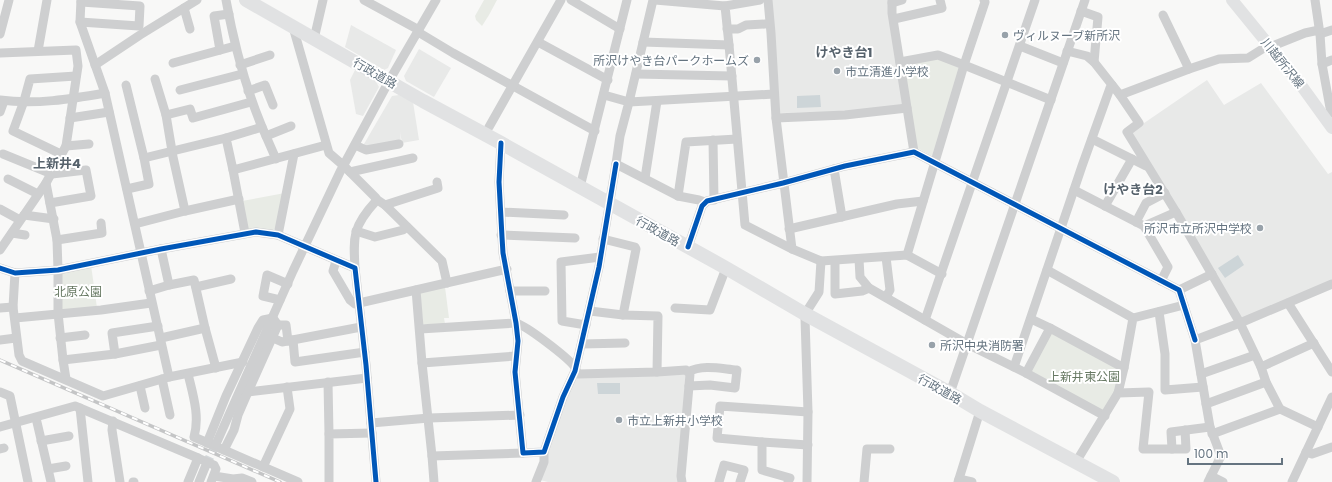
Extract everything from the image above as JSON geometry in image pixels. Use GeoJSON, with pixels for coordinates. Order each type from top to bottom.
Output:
{"type":"FeatureCollection","features":[{"type":"Feature","properties":{"kind":"highway","name":"行政道路"},"geometry":{"type":"LineString","coordinates":[[246,0],[726,268],[805,314],[980,411],[1113,482]]}},
{"type":"Feature","properties":{"kind":"main road","name":"川越所沢線"},"geometry":{"type":"LineString","coordinates":[[1232,0],[1298,81],[1329,114],[1332,128]]}},
{"type":"Feature","properties":{"kind":"street"},"geometry":{"type":"LineString","coordinates":[[0,34],[9,0]]}},
{"type":"Feature","properties":{"kind":"street"},"geometry":{"type":"LineString","coordinates":[[38,51],[47,0]]}},
{"type":"Feature","properties":{"kind":"street"},"geometry":{"type":"LineString","coordinates":[[95,65],[139,31],[184,8],[196,0]]}},
{"type":"Feature","properties":{"kind":"street"},"geometry":{"type":"LineString","coordinates":[[226,0],[235,46],[251,102],[276,159]]}},
{"type":"Feature","properties":{"kind":"street"},"geometry":{"type":"LineString","coordinates":[[314,39],[323,0]]}},
{"type":"Feature","properties":{"kind":"street"},"geometry":{"type":"LineString","coordinates":[[364,0],[419,31],[453,53],[595,132]]}},
{"type":"Feature","properties":{"kind":"street"},"geometry":{"type":"LineString","coordinates":[[224,450],[234,430],[238,415],[272,338],[280,300],[304,247],[347,169],[354,145],[436,0]]}},
{"type":"Feature","properties":{"kind":"street"},"geometry":{"type":"LineString","coordinates":[[489,127],[561,0]]}},
{"type":"Feature","properties":{"kind":"street"},"geometry":{"type":"LineString","coordinates":[[571,0],[620,28]]}},
{"type":"Feature","properties":{"kind":"street"},"geometry":{"type":"LineString","coordinates":[[580,187],[627,0]]}},
{"type":"Feature","properties":{"kind":"street"},"geometry":{"type":"LineString","coordinates":[[536,482],[544,462],[544,452],[563,397],[575,371],[582,344],[599,267],[620,136],[654,0],[702,2],[725,6],[760,0]]}},
{"type":"Feature","properties":{"kind":"street"},"geometry":{"type":"LineString","coordinates":[[768,0],[776,118],[792,249]]}},
{"type":"Feature","properties":{"kind":"street"},"geometry":{"type":"LineString","coordinates":[[902,0],[892,1],[914,152]]}},
{"type":"Feature","properties":{"kind":"street"},"geometry":{"type":"LineString","coordinates":[[894,19],[942,8],[940,0]]}},
{"type":"Feature","properties":{"kind":"street"},"geometry":{"type":"LineString","coordinates":[[907,255],[964,65],[985,2],[984,0]]}},
{"type":"Feature","properties":{"kind":"street"},"geometry":{"type":"LineString","coordinates":[[925,320],[1035,0]]}},
{"type":"Feature","properties":{"kind":"street"},"geometry":{"type":"LineString","coordinates":[[950,393],[1085,0]]}},
{"type":"Feature","properties":{"kind":"street"},"geometry":{"type":"LineString","coordinates":[[1315,0],[1320,32],[1322,64],[1330,96],[1329,114]]}},
{"type":"Feature","properties":{"kind":"street"},"geometry":{"type":"LineString","coordinates":[[139,31],[140,6],[81,1],[80,22],[105,93],[135,224],[151,303],[158,326],[170,415]]}},
{"type":"Feature","properties":{"kind":"street"},"geometry":{"type":"LineString","coordinates":[[725,6],[745,225],[792,249],[821,261],[907,255],[942,274]]}},
{"type":"Feature","properties":{"kind":"street"},"geometry":{"type":"LineString","coordinates":[[184,8],[190,29]]}},
{"type":"Feature","properties":{"kind":"street"},"geometry":{"type":"LineString","coordinates":[[1081,11],[1098,17],[1094,62]]}},
{"type":"Feature","properties":{"kind":"street"},"geometry":{"type":"LineString","coordinates":[[220,50],[214,16],[229,14]]}},
{"type":"Feature","properties":{"kind":"street"},"geometry":{"type":"LineString","coordinates":[[1163,14],[1189,69]]}},
{"type":"Feature","properties":{"kind":"street"},"geometry":{"type":"LineString","coordinates":[[80,22],[139,31]]}},
{"type":"Feature","properties":{"kind":"street"},"geometry":{"type":"LineString","coordinates":[[727,29],[738,29],[746,25],[765,24]]}},
{"type":"Feature","properties":{"kind":"street"},"geometry":{"type":"LineString","coordinates":[[293,27],[329,153],[442,260],[447,283]]}},
{"type":"Feature","properties":{"kind":"street"},"geometry":{"type":"LineString","coordinates":[[1120,95],[1219,59],[1248,58],[1264,48],[1271,47],[1305,33],[1332,30]]}},
{"type":"Feature","properties":{"kind":"street"},"geometry":{"type":"LineString","coordinates":[[538,42],[608,80]]}},
{"type":"Feature","properties":{"kind":"street"},"geometry":{"type":"LineString","coordinates":[[643,42],[729,45]]}},
{"type":"Feature","properties":{"kind":"street"},"geometry":{"type":"LineString","coordinates":[[173,63],[235,46]]}},
{"type":"Feature","properties":{"kind":"street"},"geometry":{"type":"LineString","coordinates":[[1020,46],[1063,63]]}},
{"type":"Feature","properties":{"kind":"street"},"geometry":{"type":"LineString","coordinates":[[0,53],[76,50],[78,66],[70,118],[63,150],[52,174],[12,233],[1,246]]}},
{"type":"Feature","properties":{"kind":"street"},"geometry":{"type":"LineString","coordinates":[[1068,51],[1087,56],[1094,62],[1140,123],[1127,132],[1165,193],[1240,323],[1261,367],[1266,382],[1280,409],[1318,427]]}},
{"type":"Feature","properties":{"kind":"street"},"geometry":{"type":"LineString","coordinates":[[180,90],[241,69],[270,55]]}},
{"type":"Feature","properties":{"kind":"street"},"geometry":{"type":"LineString","coordinates":[[900,62],[938,55],[1051,100]]}},
{"type":"Feature","properties":{"kind":"street"},"geometry":{"type":"LineString","coordinates":[[1322,64],[1332,60]]}},
{"type":"Feature","properties":{"kind":"street"},"geometry":{"type":"LineString","coordinates":[[636,74],[732,76]]}},
{"type":"Feature","properties":{"kind":"street"},"geometry":{"type":"LineString","coordinates":[[76,76],[30,79],[13,131],[63,150],[88,144]]}},
{"type":"Feature","properties":{"kind":"street"},"geometry":{"type":"LineString","coordinates":[[155,80],[166,116],[185,211]]}},
{"type":"Feature","properties":{"kind":"street"},"geometry":{"type":"LineString","coordinates":[[126,85],[149,184],[127,189]]}},
{"type":"Feature","properties":{"kind":"street"},"geometry":{"type":"LineString","coordinates":[[248,91],[265,85],[273,105]]}},
{"type":"Feature","properties":{"kind":"street"},"geometry":{"type":"LineString","coordinates":[[1014,367],[1074,190],[1112,85]]}},
{"type":"Feature","properties":{"kind":"street"},"geometry":{"type":"LineString","coordinates":[[0,112],[2,101],[73,99],[105,93]]}},
{"type":"Feature","properties":{"kind":"street"},"geometry":{"type":"LineString","coordinates":[[604,95],[629,102],[774,94]]}},
{"type":"Feature","properties":{"kind":"street"},"geometry":{"type":"LineString","coordinates":[[645,178],[657,101]]}},
{"type":"Feature","properties":{"kind":"street"},"geometry":{"type":"LineString","coordinates":[[166,116],[190,109],[193,118],[251,102]]}},
{"type":"Feature","properties":{"kind":"street"},"geometry":{"type":"LineString","coordinates":[[776,118],[845,115],[907,108]]}},
{"type":"Feature","properties":{"kind":"street"},"geometry":{"type":"LineString","coordinates":[[70,118],[109,112]]}},
{"type":"Feature","properties":{"kind":"street"},"geometry":{"type":"LineString","coordinates":[[144,158],[226,138],[291,126]]}},
{"type":"Feature","properties":{"kind":"street"},"geometry":{"type":"LineString","coordinates":[[226,138],[245,233]]}},
{"type":"Feature","properties":{"kind":"street"},"geometry":{"type":"LineString","coordinates":[[678,196],[686,142],[737,139]]}},
{"type":"Feature","properties":{"kind":"street"},"geometry":{"type":"LineString","coordinates":[[1092,139],[1147,166]]}},
{"type":"Feature","properties":{"kind":"street"},"geometry":{"type":"LineString","coordinates":[[713,140],[714,200]]}},
{"type":"Feature","properties":{"kind":"street"},"geometry":{"type":"LineString","coordinates":[[501,143],[501,235],[518,341],[515,372],[523,453]]}},
{"type":"Feature","properties":{"kind":"street"},"geometry":{"type":"LineString","coordinates":[[354,145],[366,150],[399,144]]}},
{"type":"Feature","properties":{"kind":"street"},"geometry":{"type":"LineString","coordinates":[[233,170],[326,145]]}},
{"type":"Feature","properties":{"kind":"street"},"geometry":{"type":"LineString","coordinates":[[616,164],[678,196],[705,202],[914,152],[1016,204],[1179,290],[1195,340],[1211,431],[1221,456],[1210,479],[1223,482]]}},
{"type":"Feature","properties":{"kind":"street"},"geometry":{"type":"LineString","coordinates":[[3,154],[52,174],[86,170],[91,196],[50,203]]}},
{"type":"Feature","properties":{"kind":"street"},"geometry":{"type":"LineString","coordinates":[[278,235],[294,154]]}},
{"type":"Feature","properties":{"kind":"street"},"geometry":{"type":"LineString","coordinates":[[347,169],[413,158]]}},
{"type":"Feature","properties":{"kind":"street"},"geometry":{"type":"LineString","coordinates":[[1105,206],[1132,158]]}},
{"type":"Feature","properties":{"kind":"street"},"geometry":{"type":"LineString","coordinates":[[834,170],[842,217]]}},
{"type":"Feature","properties":{"kind":"street"},"geometry":{"type":"LineString","coordinates":[[8,179],[38,194]]}},
{"type":"Feature","properties":{"kind":"street"},"geometry":{"type":"LineString","coordinates":[[385,205],[438,188],[437,182]]}},
{"type":"Feature","properties":{"kind":"street"},"geometry":{"type":"LineString","coordinates":[[46,183],[57,240],[58,313],[66,379]]}},
{"type":"Feature","properties":{"kind":"street"},"geometry":{"type":"LineString","coordinates":[[1074,190],[1140,224],[1168,267],[1161,281]]}},
{"type":"Feature","properties":{"kind":"street"},"geometry":{"type":"LineString","coordinates":[[1140,224],[1146,203],[1165,193]]}},
{"type":"Feature","properties":{"kind":"street"},"geometry":{"type":"LineString","coordinates":[[135,224],[239,199]]}},
{"type":"Feature","properties":{"kind":"street"},"geometry":{"type":"LineString","coordinates":[[376,199],[360,220],[353,244],[376,482]]}},
{"type":"Feature","properties":{"kind":"street"},"geometry":{"type":"LineString","coordinates":[[789,229],[897,204],[923,201]]}},
{"type":"Feature","properties":{"kind":"street"},"geometry":{"type":"LineString","coordinates":[[688,247],[705,202]]}},
{"type":"Feature","properties":{"kind":"street"},"geometry":{"type":"LineString","coordinates":[[0,209],[7,219],[54,219]]}},
{"type":"Feature","properties":{"kind":"street"},"geometry":{"type":"LineString","coordinates":[[501,212],[564,215]]}},
{"type":"Feature","properties":{"kind":"street"},"geometry":{"type":"LineString","coordinates":[[1140,224],[1176,212]]}},
{"type":"Feature","properties":{"kind":"street"},"geometry":{"type":"LineString","coordinates":[[57,240],[102,233],[101,223]]}},
{"type":"Feature","properties":{"kind":"street"},"geometry":{"type":"LineString","coordinates":[[356,231],[375,237],[402,230],[407,227]]}},
{"type":"Feature","properties":{"kind":"street"},"geometry":{"type":"LineString","coordinates":[[0,268],[15,273],[58,270],[161,248],[256,232],[278,235],[355,268]]}},
{"type":"Feature","properties":{"kind":"street"},"geometry":{"type":"LineString","coordinates":[[12,233],[25,235]]}},
{"type":"Feature","properties":{"kind":"street"},"geometry":{"type":"LineString","coordinates":[[501,235],[575,238]]}},
{"type":"Feature","properties":{"kind":"street"},"geometry":{"type":"LineString","coordinates":[[603,239],[635,247],[636,249],[623,315]]}},
{"type":"Feature","properties":{"kind":"street"},"geometry":{"type":"LineString","coordinates":[[161,248],[168,285]]}},
{"type":"Feature","properties":{"kind":"street"},"geometry":{"type":"LineString","coordinates":[[586,325],[562,321],[561,262],[600,257]]}},
{"type":"Feature","properties":{"kind":"street"},"geometry":{"type":"LineString","coordinates":[[886,257],[890,290],[886,297]]}},
{"type":"Feature","properties":{"kind":"street"},"geometry":{"type":"LineString","coordinates":[[859,259],[860,277],[869,288],[967,344],[1026,373],[1105,416]]}},
{"type":"Feature","properties":{"kind":"street"},"geometry":{"type":"LineString","coordinates":[[336,261],[333,271],[350,300],[355,304],[506,269]]}},
{"type":"Feature","properties":{"kind":"street"},"geometry":{"type":"LineString","coordinates":[[762,442],[762,470],[789,480],[807,479],[808,412],[805,314],[819,292],[821,261]]}},
{"type":"Feature","properties":{"kind":"street"},"geometry":{"type":"LineString","coordinates":[[835,261],[835,294],[862,291],[869,288]]}},
{"type":"Feature","properties":{"kind":"street"},"geometry":{"type":"LineString","coordinates":[[675,308],[710,310],[726,268]]}},
{"type":"Feature","properties":{"kind":"street"},"geometry":{"type":"LineString","coordinates":[[1047,270],[1133,318],[1184,305]]}},
{"type":"Feature","properties":{"kind":"street"},"geometry":{"type":"LineString","coordinates":[[15,273],[13,307],[16,338],[19,355],[22,361],[103,396],[165,378],[243,362]]}},
{"type":"Feature","properties":{"kind":"street"},"geometry":{"type":"LineString","coordinates":[[1179,290],[1212,274]]}},
{"type":"Feature","properties":{"kind":"street"},"geometry":{"type":"LineString","coordinates":[[280,300],[263,296],[267,275],[288,284]]}},
{"type":"Feature","properties":{"kind":"street"},"geometry":{"type":"LineString","coordinates":[[196,287],[231,279]]}},
{"type":"Feature","properties":{"kind":"street"},"geometry":{"type":"LineString","coordinates":[[149,291],[168,285],[194,280],[216,368]]}},
{"type":"Feature","properties":{"kind":"street"},"geometry":{"type":"LineString","coordinates":[[1195,340],[1240,323],[1332,284]]}},
{"type":"Feature","properties":{"kind":"street"},"geometry":{"type":"LineString","coordinates":[[416,290],[434,482]]}},
{"type":"Feature","properties":{"kind":"street"},"geometry":{"type":"LineString","coordinates":[[510,291],[545,292]]}},
{"type":"Feature","properties":{"kind":"street"},"geometry":{"type":"LineString","coordinates":[[15,318],[101,310],[151,303]]}},
{"type":"Feature","properties":{"kind":"street"},"geometry":{"type":"LineString","coordinates":[[1288,303],[1332,372]]}},
{"type":"Feature","properties":{"kind":"street"},"geometry":{"type":"LineString","coordinates":[[0,308],[13,307]]}},
{"type":"Feature","properties":{"kind":"street"},"geometry":{"type":"LineString","coordinates":[[590,311],[623,315],[658,316],[657,372]]}},
{"type":"Feature","properties":{"kind":"street"},"geometry":{"type":"LineString","coordinates":[[1159,312],[1165,354],[1165,390]]}},
{"type":"Feature","properties":{"kind":"street"},"geometry":{"type":"LineString","coordinates":[[1076,462],[1118,394],[1133,318]]}},
{"type":"Feature","properties":{"kind":"street"},"geometry":{"type":"LineString","coordinates":[[1031,319],[1124,368]]}},
{"type":"Feature","properties":{"kind":"street"},"geometry":{"type":"LineString","coordinates":[[207,443],[226,396],[263,320],[286,325],[291,340],[295,362],[364,352]]}},
{"type":"Feature","properties":{"kind":"street"},"geometry":{"type":"LineString","coordinates":[[216,444],[276,322]]}},
{"type":"Feature","properties":{"kind":"street"},"geometry":{"type":"LineString","coordinates":[[420,329],[516,323],[524,326],[556,351],[574,367],[578,374],[686,370],[688,372],[708,367],[737,370],[735,388],[710,385],[689,386]]}},
{"type":"Feature","properties":{"kind":"street"},"geometry":{"type":"LineString","coordinates":[[115,354],[112,333],[158,326]]}},
{"type":"Feature","properties":{"kind":"street"},"geometry":{"type":"LineString","coordinates":[[272,338],[282,342],[361,327]]}},
{"type":"Feature","properties":{"kind":"street"},"geometry":{"type":"LineString","coordinates":[[63,360],[115,354],[161,342],[205,328]]}},
{"type":"Feature","properties":{"kind":"street"},"geometry":{"type":"LineString","coordinates":[[1026,373],[1050,328]]}},
{"type":"Feature","properties":{"kind":"street"},"geometry":{"type":"LineString","coordinates":[[60,338],[85,335]]}},
{"type":"Feature","properties":{"kind":"street"},"geometry":{"type":"LineString","coordinates":[[0,340],[16,338]]}},
{"type":"Feature","properties":{"kind":"street"},"geometry":{"type":"LineString","coordinates":[[582,344],[625,343]]}},
{"type":"Feature","properties":{"kind":"street"},"geometry":{"type":"LineString","coordinates":[[1261,367],[1314,344]]}},
{"type":"Feature","properties":{"kind":"street"},"geometry":{"type":"LineString","coordinates":[[1201,374],[1255,355]]}},
{"type":"Feature","properties":{"kind":"street"},"geometry":{"type":"LineString","coordinates":[[422,363],[516,356]]}},
{"type":"Feature","properties":{"kind":"street"},"geometry":{"type":"LineString","coordinates":[[682,482],[681,476],[690,374],[688,372]]}},
{"type":"Feature","properties":{"kind":"street"},"geometry":{"type":"LineString","coordinates":[[188,374],[196,414],[197,426],[194,437],[298,482]]}},
{"type":"Feature","properties":{"kind":"street"},"geometry":{"type":"LineString","coordinates":[[248,392],[367,378]]}},
{"type":"Feature","properties":{"kind":"street"},"geometry":{"type":"LineString","coordinates":[[328,382],[329,482]]}},
{"type":"Feature","properties":{"kind":"street"},"geometry":{"type":"LineString","coordinates":[[1206,404],[1266,382]]}},
{"type":"Feature","properties":{"kind":"street"},"geometry":{"type":"LineString","coordinates":[[140,386],[145,408]]}},
{"type":"Feature","properties":{"kind":"street"},"geometry":{"type":"LineString","coordinates":[[264,467],[290,408],[287,387]]}},
{"type":"Feature","properties":{"kind":"street"},"geometry":{"type":"LineString","coordinates":[[1118,394],[1203,387]]}},
{"type":"Feature","properties":{"kind":"street"},"geometry":{"type":"LineString","coordinates":[[0,392],[10,396],[28,482]]}},
{"type":"Feature","properties":{"kind":"street"},"geometry":{"type":"LineString","coordinates":[[1149,392],[1143,449],[1186,448],[1185,430]]}},
{"type":"Feature","properties":{"kind":"street"},"geometry":{"type":"LineString","coordinates":[[1292,482],[1332,396]]}},
{"type":"Feature","properties":{"kind":"street"},"geometry":{"type":"LineString","coordinates":[[0,427],[75,406],[214,465],[216,469],[212,479],[242,478],[252,482]]}},
{"type":"Feature","properties":{"kind":"street"},"geometry":{"type":"LineString","coordinates":[[808,412],[720,406],[717,438],[808,445]]}},
{"type":"Feature","properties":{"kind":"street"},"geometry":{"type":"LineString","coordinates":[[80,408],[88,482]]}},
{"type":"Feature","properties":{"kind":"street"},"geometry":{"type":"LineString","coordinates":[[1172,449],[1171,432],[1185,430],[1211,431],[1280,409]]}},
{"type":"Feature","properties":{"kind":"street"},"geometry":{"type":"LineString","coordinates":[[972,482],[959,480],[980,411]]}},
{"type":"Feature","properties":{"kind":"street"},"geometry":{"type":"LineString","coordinates":[[329,434],[429,418],[520,415]]}},
{"type":"Feature","properties":{"kind":"street"},"geometry":{"type":"LineString","coordinates":[[36,418],[51,482]]}},
{"type":"Feature","properties":{"kind":"street"},"geometry":{"type":"LineString","coordinates":[[113,421],[112,430],[120,482]]}},
{"type":"Feature","properties":{"kind":"street"},"geometry":{"type":"LineString","coordinates":[[41,441],[69,436]]}},
{"type":"Feature","properties":{"kind":"street"},"geometry":{"type":"LineString","coordinates":[[1306,452],[1312,454],[1332,448]]}},
{"type":"Feature","properties":{"kind":"street"},"geometry":{"type":"LineString","coordinates":[[864,482],[867,449],[890,449]]}},
{"type":"Feature","properties":{"kind":"street"},"geometry":{"type":"LineString","coordinates":[[432,456],[544,452]]}},
{"type":"Feature","properties":{"kind":"street"},"geometry":{"type":"LineString","coordinates":[[188,482],[198,458]]}},
{"type":"Feature","properties":{"kind":"street"},"geometry":{"type":"LineString","coordinates":[[199,482],[206,465]]}},
{"type":"Feature","properties":{"kind":"street"},"geometry":{"type":"LineString","coordinates":[[719,482],[724,465],[744,470],[740,482]]}},
{"type":"Feature","properties":{"kind":"street"},"geometry":{"type":"LineString","coordinates":[[48,470],[66,466]]}},
{"type":"Feature","properties":{"kind":"shaded area","name":"市立清進小学校"},"geometry":{"type":"Polygon","coordinates":[[[771,0],[889,0],[904,104],[902,106],[844,112],[779,113],[771,0]]]}},
{"type":"Feature","properties":{"kind":"shaded area"},"geometry":{"type":"Polygon","coordinates":[[[351,25],[396,50],[388,68],[384,70],[345,47],[351,25]]]}},
{"type":"Feature","properties":{"kind":"shaded area"},"geometry":{"type":"Polygon","coordinates":[[[419,49],[451,68],[434,97],[406,81],[404,76],[419,49]]]}},
{"type":"Feature","properties":{"kind":"shaded area"},"geometry":{"type":"Polygon","coordinates":[[[355,70],[375,80],[379,87],[363,116],[356,114],[350,80],[355,70]]]}},
{"type":"Feature","properties":{"kind":"shaded area","name":"所沢市立所沢中学校"},"geometry":{"type":"Polygon","coordinates":[[[1207,80],[1224,105],[1261,83],[1328,174],[1332,172],[1332,281],[1242,319],[1131,132],[1207,80]]]}},
{"type":"Feature","properties":{"kind":"shaded area"},"geometry":{"type":"Polygon","coordinates":[[[399,95],[413,102],[419,140],[402,143],[400,132],[401,142],[365,147],[364,144],[392,96],[399,95]]]}},
{"type":"Feature","properties":{"kind":"shaded area"},"geometry":{"type":"Polygon","coordinates":[[[820,95],[821,107],[797,108],[797,96],[820,95]]]}},
{"type":"Feature","properties":{"kind":"shaded area"},"geometry":{"type":"Polygon","coordinates":[[[1238,255],[1244,265],[1225,278],[1218,268],[1238,255]]]}},
{"type":"Feature","properties":{"kind":"shaded area"},"geometry":{"type":"Polygon","coordinates":[[[686,373],[680,482],[548,482],[540,480],[558,419],[576,378],[633,377],[686,373]]]}},
{"type":"Feature","properties":{"kind":"shaded area"},"geometry":{"type":"Polygon","coordinates":[[[597,383],[620,383],[620,394],[598,394],[597,383]]]}},
{"type":"Feature","properties":{"kind":"green space"},"geometry":{"type":"Polygon","coordinates":[[[484,0],[497,0],[482,26],[476,20],[475,16],[484,0]]]}},
{"type":"Feature","properties":{"kind":"green space"},"geometry":{"type":"Polygon","coordinates":[[[938,58],[960,68],[934,155],[932,156],[917,148],[904,67],[905,64],[938,58]]]}},
{"type":"Feature","properties":{"kind":"green space"},"geometry":{"type":"Polygon","coordinates":[[[285,193],[276,228],[273,230],[247,230],[242,201],[285,193]]]}},
{"type":"Feature","properties":{"kind":"green space","name":"北原公園"},"geometry":{"type":"Polygon","coordinates":[[[91,265],[97,308],[62,309],[62,272],[91,265]]]}},
{"type":"Feature","properties":{"kind":"green space"},"geometry":{"type":"Polygon","coordinates":[[[445,287],[449,318],[444,318],[445,324],[423,324],[420,294],[422,292],[445,287]]]}},
{"type":"Feature","properties":{"kind":"green space","name":"上新井東公園"},"geometry":{"type":"Polygon","coordinates":[[[1052,333],[1118,369],[1120,372],[1116,391],[1104,411],[1030,373],[1049,334],[1052,333]]]}},
{"type":"Feature","properties":{"kind":"tunnel"},"geometry":{"type":"LineString","coordinates":[[206,465],[216,444]]}},
{"type":"Feature","properties":{"kind":"railway"},"geometry":{"type":"LineString","coordinates":[[0,360],[280,482]]}},
{"type":"Feature","properties":{"kind":"cycle path"},"geometry":{"type":"LineString","coordinates":[[501,143],[499,182],[503,253],[518,341],[515,372],[523,453],[544,452],[563,397],[575,371],[599,267],[616,164]]}},
{"type":"Feature","properties":{"kind":"cycle path"},"geometry":{"type":"LineString","coordinates":[[688,247],[702,206],[707,201],[783,183],[845,166],[914,152],[1179,290],[1195,340]]}},
{"type":"Feature","properties":{"kind":"cycle path"},"geometry":{"type":"LineString","coordinates":[[0,268],[15,273],[58,270],[161,249],[256,232],[278,235],[355,268],[366,365],[376,482]]}},
{"type":"Feature","properties":{"kind":"place","name":"ヴィルヌーブ新所沢"},"geometry":{"type":"Point","coordinates":[1005,35]}},
{"type":"Feature","properties":{"kind":"place","name":"所沢けやき台パークホームズ"},"geometry":{"type":"Point","coordinates":[757,60]}},
{"type":"Feature","properties":{"kind":"place","name":"市立清進小学校"},"geometry":{"type":"Point","coordinates":[837,71]}},
{"type":"Feature","properties":{"kind":"place","name":"所沢市立所沢中学校"},"geometry":{"type":"Point","coordinates":[1260,228]}},
{"type":"Feature","properties":{"kind":"place","name":"所沢中央消防署"},"geometry":{"type":"Point","coordinates":[932,345]}},
{"type":"Feature","properties":{"kind":"place","name":"市立上新井小学校"},"geometry":{"type":"Point","coordinates":[619,420]}},
{"type":"Feature","properties":{"kind":"district","name":"けやき台1"},"geometry":{"type":"Point","coordinates":[844,52]}},
{"type":"Feature","properties":{"kind":"district","name":"上新井4"},"geometry":{"type":"Point","coordinates":[57,163]}},
{"type":"Feature","properties":{"kind":"district","name":"けやき台2"},"geometry":{"type":"Point","coordinates":[1133,189]}}]}
